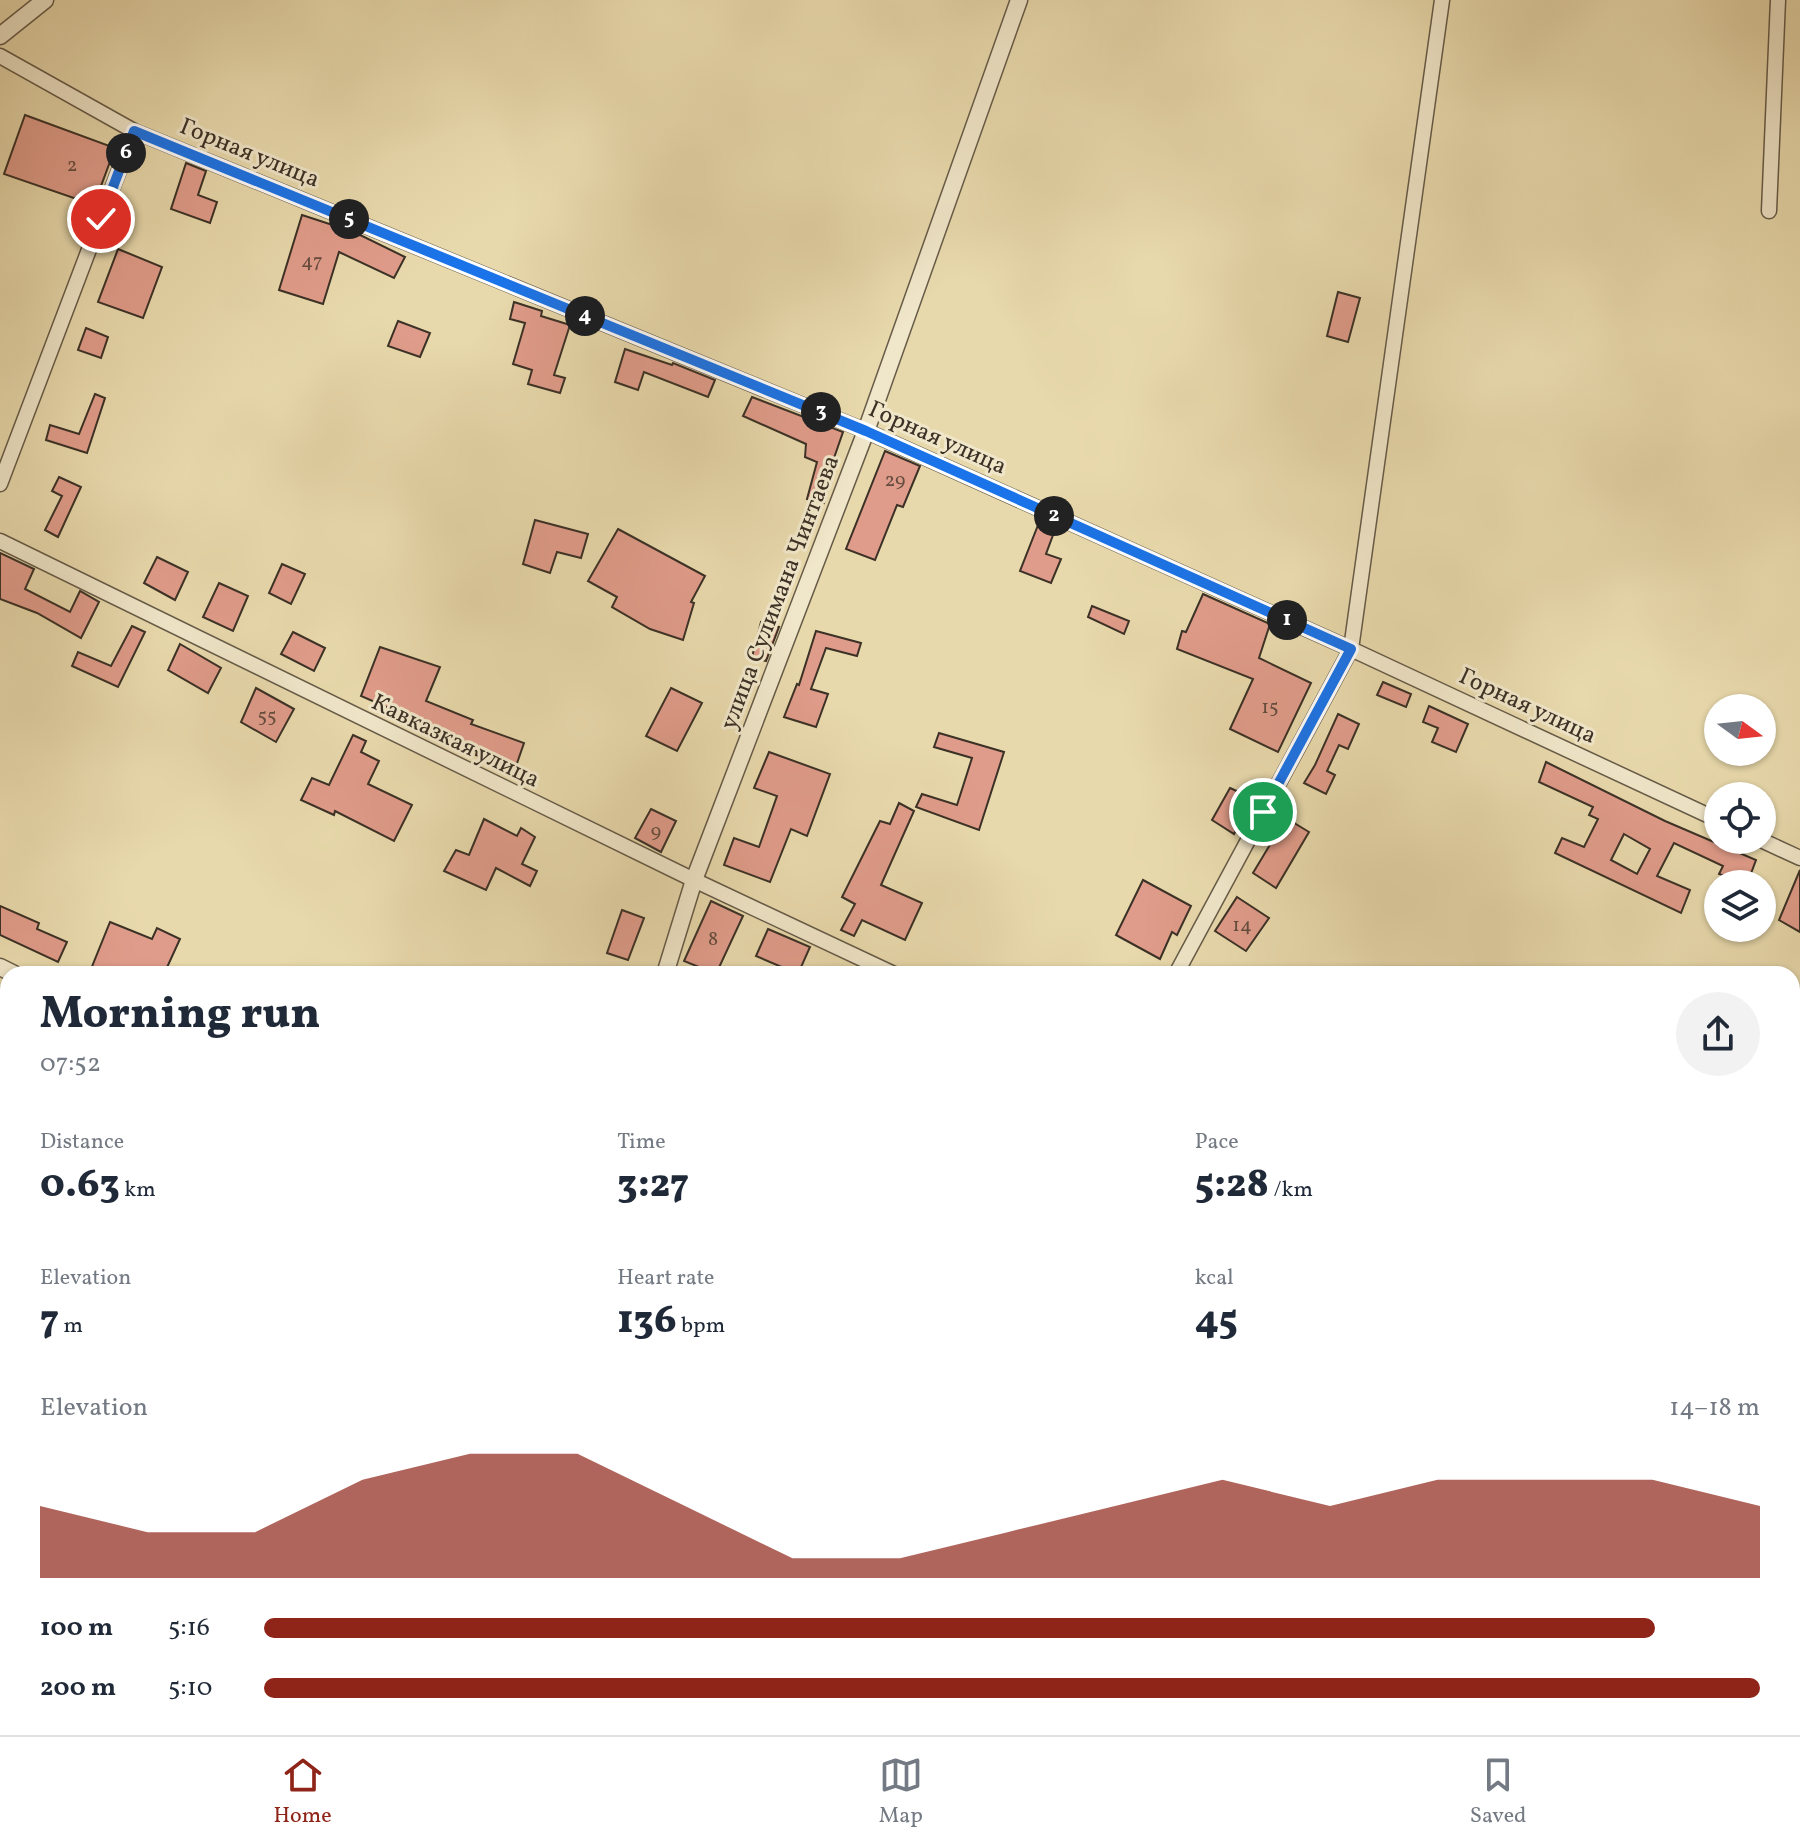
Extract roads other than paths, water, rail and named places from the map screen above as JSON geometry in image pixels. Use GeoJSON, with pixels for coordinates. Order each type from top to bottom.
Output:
{"type":"FeatureCollection","features":[{"type":"Feature","properties":{"kind":"street"},"geometry":{"type":"LineString","coordinates":[[0,36],[45,0]]}},
{"type":"Feature","properties":{"kind":"street","name":"улица Сулимана Чинтаева"},"geometry":{"type":"LineString","coordinates":[[667,966],[694,880],[866,431],[1019,0]]}},
{"type":"Feature","properties":{"kind":"street"},"geometry":{"type":"LineString","coordinates":[[1180,966],[1351,649],[1442,0]]}},
{"type":"Feature","properties":{"kind":"street"},"geometry":{"type":"LineString","coordinates":[[1769,211],[1778,0]]}},
{"type":"Feature","properties":{"kind":"street","name":"Горная улица"},"geometry":{"type":"LineString","coordinates":[[0,56],[134,131],[866,431],[1351,649],[1704,813]]}},
{"type":"Feature","properties":{"kind":"street"},"geometry":{"type":"LineString","coordinates":[[0,484],[134,131]]}},
{"type":"Feature","properties":{"kind":"street","name":"Кавказкая улица"},"geometry":{"type":"LineString","coordinates":[[0,541],[694,880],[877,966]]}},
{"type":"Feature","properties":{"kind":"street"},"geometry":{"type":"LineString","coordinates":[[1776,847],[1800,858]]}}]}
